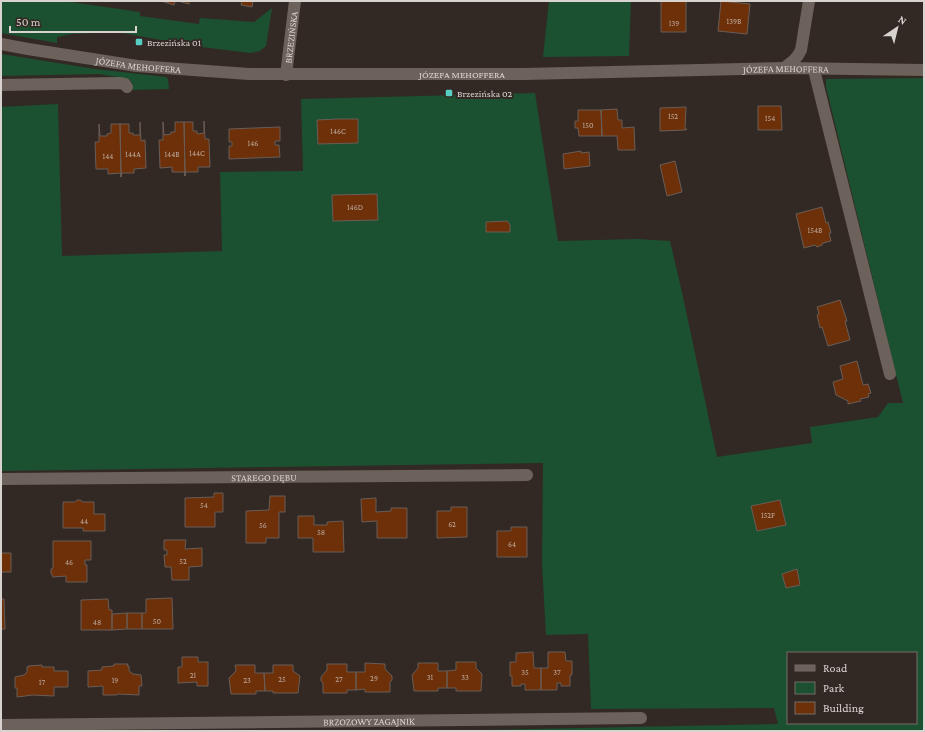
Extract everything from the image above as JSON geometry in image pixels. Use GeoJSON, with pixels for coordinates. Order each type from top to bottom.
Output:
{"type":"FeatureCollection","features":[{"type":"Feature","properties":{"kind":"street","name":"BRZEZIŃSKA"},"geometry":{"type":"LineString","coordinates":[[286,75],[295,1]]}},
{"type":"Feature","properties":{"kind":"street"},"geometry":{"type":"LineString","coordinates":[[784,68],[799,56],[809,1]]}},
{"type":"Feature","properties":{"kind":"street","name":"JÓZEFA MEHOFFERA"},"geometry":{"type":"LineString","coordinates":[[1,44],[137,66],[286,75],[525,74],[784,68],[814,70],[924,70]]}},
{"type":"Feature","properties":{"kind":"street"},"geometry":{"type":"LineString","coordinates":[[814,70],[890,374]]}},
{"type":"Feature","properties":{"kind":"street"},"geometry":{"type":"LineString","coordinates":[[1,85],[119,83],[125,84],[127,87]]}},
{"type":"Feature","properties":{"kind":"street","name":"STAREGO DĘBU"},"geometry":{"type":"LineString","coordinates":[[1,479],[527,475]]}},
{"type":"Feature","properties":{"kind":"street","name":"BRZOZOWY ZAGAJNIK"},"geometry":{"type":"LineString","coordinates":[[1,725],[641,718]]}},
{"type":"Feature","properties":{"kind":"green space"},"geometry":{"type":"Polygon","coordinates":[[[1,1],[64,1],[140,12],[140,16],[199,24],[200,18],[254,22],[272,8],[266,46],[260,51],[250,53],[194,46],[117,32],[72,34],[57,37],[57,43],[1,33],[1,1]]]}},
{"type":"Feature","properties":{"kind":"green space"},"geometry":{"type":"Polygon","coordinates":[[[549,1],[631,1],[629,56],[543,57],[549,1]]]}},
{"type":"Feature","properties":{"kind":"green space"},"geometry":{"type":"Polygon","coordinates":[[[1,54],[95,69],[166,77],[168,79],[169,89],[133,90],[132,83],[129,79],[99,74],[1,76],[1,54]]]}},
{"type":"Feature","properties":{"kind":"green space"},"geometry":{"type":"Polygon","coordinates":[[[924,78],[924,731],[432,731],[778,724],[774,708],[591,709],[588,634],[546,635],[542,564],[543,463],[1,471],[1,107],[58,104],[62,256],[222,251],[220,172],[303,171],[301,99],[535,93],[558,241],[637,239],[670,241],[717,457],[812,443],[810,427],[878,417],[888,403],[903,403],[826,87],[826,79],[924,78]]]}},
{"type":"Feature","properties":{"kind":"building"},"geometry":{"type":"Polygon","coordinates":[[[161,1],[175,1],[174,5],[161,1]]]}},
{"type":"Feature","properties":{"kind":"building"},"geometry":{"type":"Polygon","coordinates":[[[178,1],[189,1],[189,4],[178,1]]]}},
{"type":"Feature","properties":{"kind":"building"},"geometry":{"type":"Polygon","coordinates":[[[242,1],[253,1],[252,7],[241,5],[242,1]]]}},
{"type":"Feature","properties":{"kind":"building"},"geometry":{"type":"Polygon","coordinates":[[[661,1],[686,1],[686,32],[661,32],[661,1]]]}},
{"type":"Feature","properties":{"kind":"building"},"geometry":{"type":"Polygon","coordinates":[[[721,1],[750,4],[747,34],[718,31],[721,1]]]}},
{"type":"Feature","properties":{"kind":"building"},"geometry":{"type":"Polygon","coordinates":[[[758,106],[781,106],[782,130],[758,130],[758,106]]]}},
{"type":"Feature","properties":{"kind":"building"},"geometry":{"type":"Polygon","coordinates":[[[686,107],[686,130],[660,131],[660,108],[686,107]]]}},
{"type":"Feature","properties":{"kind":"building"},"geometry":{"type":"Polygon","coordinates":[[[617,109],[618,120],[622,120],[622,128],[634,127],[635,150],[618,150],[617,136],[602,136],[601,110],[617,109]]]}},
{"type":"Feature","properties":{"kind":"building"},"geometry":{"type":"Polygon","coordinates":[[[578,110],[601,110],[602,136],[579,136],[578,128],[575,128],[575,121],[578,121],[578,110]]]}},
{"type":"Feature","properties":{"kind":"building"},"geometry":{"type":"Polygon","coordinates":[[[358,119],[358,143],[318,144],[317,120],[358,119]]]}},
{"type":"Feature","properties":{"kind":"building"},"geometry":{"type":"Polygon","coordinates":[[[204,121],[205,139],[209,139],[210,167],[198,167],[198,172],[185,172],[185,176],[184,122],[193,122],[193,131],[197,131],[197,134],[204,133],[204,121]]]}},
{"type":"Feature","properties":{"kind":"building"},"geometry":{"type":"Polygon","coordinates":[[[140,122],[141,141],[145,140],[146,168],[134,169],[134,173],[122,173],[121,177],[120,124],[129,124],[129,133],[133,133],[133,135],[140,135],[140,122]]]}},
{"type":"Feature","properties":{"kind":"building"},"geometry":{"type":"Polygon","coordinates":[[[163,122],[164,135],[175,132],[175,122],[184,122],[185,172],[172,172],[172,167],[160,168],[159,140],[163,140],[163,122]]]}},
{"type":"Feature","properties":{"kind":"building"},"geometry":{"type":"Polygon","coordinates":[[[99,124],[100,136],[107,136],[107,134],[111,133],[111,124],[120,124],[121,173],[108,174],[108,169],[96,169],[95,142],[99,142],[99,124]]]}},
{"type":"Feature","properties":{"kind":"building"},"geometry":{"type":"Polygon","coordinates":[[[280,127],[280,141],[275,141],[275,145],[279,145],[280,157],[229,159],[229,146],[232,146],[232,142],[229,142],[229,129],[280,127]]]}},
{"type":"Feature","properties":{"kind":"building"},"geometry":{"type":"Polygon","coordinates":[[[581,151],[581,153],[589,152],[590,166],[564,169],[563,154],[581,151]]]}},
{"type":"Feature","properties":{"kind":"building"},"geometry":{"type":"Polygon","coordinates":[[[675,161],[682,192],[667,196],[660,165],[675,161]]]}},
{"type":"Feature","properties":{"kind":"building"},"geometry":{"type":"Polygon","coordinates":[[[377,194],[378,220],[333,221],[332,195],[377,194]]]}},
{"type":"Feature","properties":{"kind":"building"},"geometry":{"type":"Polygon","coordinates":[[[822,207],[826,223],[828,222],[831,233],[829,233],[831,241],[823,243],[817,247],[815,245],[804,248],[796,214],[822,207]]]}},
{"type":"Feature","properties":{"kind":"building"},"geometry":{"type":"Polygon","coordinates":[[[507,221],[510,224],[510,232],[486,232],[486,222],[507,221]]]}},
{"type":"Feature","properties":{"kind":"building"},"geometry":{"type":"Polygon","coordinates":[[[840,300],[847,321],[845,321],[850,340],[828,346],[822,327],[820,328],[817,307],[840,300]]]}},
{"type":"Feature","properties":{"kind":"building"},"geometry":{"type":"Polygon","coordinates":[[[857,361],[863,385],[868,384],[871,393],[868,394],[869,397],[860,399],[861,401],[848,404],[848,401],[836,395],[833,382],[843,379],[840,366],[857,361]]]}},
{"type":"Feature","properties":{"kind":"building"},"geometry":{"type":"Polygon","coordinates":[[[214,493],[223,493],[223,512],[215,512],[215,527],[185,527],[185,498],[214,497],[214,493]]]}},
{"type":"Feature","properties":{"kind":"building"},"geometry":{"type":"Polygon","coordinates":[[[270,496],[285,496],[285,512],[279,512],[279,538],[266,538],[266,543],[246,543],[246,511],[269,510],[270,496]]]}},
{"type":"Feature","properties":{"kind":"building"},"geometry":{"type":"Polygon","coordinates":[[[376,498],[376,512],[391,511],[391,508],[407,508],[407,538],[377,538],[377,521],[362,522],[361,499],[376,498]]]}},
{"type":"Feature","properties":{"kind":"building"},"geometry":{"type":"Polygon","coordinates":[[[77,500],[83,502],[94,502],[94,514],[105,514],[105,531],[83,531],[83,528],[63,528],[63,502],[75,502],[77,500]]]}},
{"type":"Feature","properties":{"kind":"building"},"geometry":{"type":"Polygon","coordinates":[[[780,500],[786,525],[757,531],[751,506],[780,500]]]}},
{"type":"Feature","properties":{"kind":"building"},"geometry":{"type":"Polygon","coordinates":[[[451,507],[467,507],[467,537],[437,538],[437,511],[451,511],[451,507]]]}},
{"type":"Feature","properties":{"kind":"building"},"geometry":{"type":"Polygon","coordinates":[[[298,516],[314,516],[314,525],[327,525],[327,522],[343,521],[344,552],[313,552],[313,538],[298,538],[298,516]]]}},
{"type":"Feature","properties":{"kind":"building"},"geometry":{"type":"Polygon","coordinates":[[[511,527],[527,527],[527,557],[497,557],[497,531],[511,531],[511,527]]]}},
{"type":"Feature","properties":{"kind":"building"},"geometry":{"type":"Polygon","coordinates":[[[164,540],[186,540],[185,549],[202,548],[202,566],[189,567],[189,580],[172,580],[171,567],[165,567],[164,555],[167,555],[167,550],[164,550],[164,540]]]}},
{"type":"Feature","properties":{"kind":"building"},"geometry":{"type":"Polygon","coordinates":[[[53,541],[91,541],[91,560],[85,560],[85,565],[87,565],[87,582],[66,582],[66,576],[53,577],[51,569],[53,568],[53,541]]]}},
{"type":"Feature","properties":{"kind":"building"},"geometry":{"type":"Polygon","coordinates":[[[1,553],[11,553],[11,572],[1,572],[1,553]]]}},
{"type":"Feature","properties":{"kind":"building"},"geometry":{"type":"Polygon","coordinates":[[[797,569],[800,585],[786,588],[782,574],[797,569]]]}},
{"type":"Feature","properties":{"kind":"building"},"geometry":{"type":"Polygon","coordinates":[[[172,598],[173,629],[142,629],[142,613],[146,613],[146,599],[172,598]]]}},
{"type":"Feature","properties":{"kind":"building"},"geometry":{"type":"Polygon","coordinates":[[[1,599],[4,599],[5,629],[1,629],[1,599]]]}},
{"type":"Feature","properties":{"kind":"building"},"geometry":{"type":"Polygon","coordinates":[[[108,599],[109,610],[112,610],[112,630],[81,630],[81,600],[108,599]]]}},
{"type":"Feature","properties":{"kind":"building"},"geometry":{"type":"Polygon","coordinates":[[[127,613],[127,629],[112,630],[112,614],[127,613]]]}},
{"type":"Feature","properties":{"kind":"building"},"geometry":{"type":"Polygon","coordinates":[[[127,613],[142,613],[142,629],[127,629],[127,613]]]}},
{"type":"Feature","properties":{"kind":"building"},"geometry":{"type":"Polygon","coordinates":[[[533,652],[534,668],[541,668],[541,690],[525,690],[525,684],[521,684],[521,686],[512,686],[510,662],[516,662],[516,653],[533,652]]]}},
{"type":"Feature","properties":{"kind":"building"},"geometry":{"type":"Polygon","coordinates":[[[548,652],[565,652],[566,661],[572,661],[570,686],[561,686],[561,683],[557,683],[557,690],[541,690],[541,668],[548,668],[548,652]]]}},
{"type":"Feature","properties":{"kind":"building"},"geometry":{"type":"Polygon","coordinates":[[[182,657],[198,657],[198,662],[208,662],[208,686],[197,686],[197,682],[178,683],[178,667],[182,667],[182,657]]]}},
{"type":"Feature","properties":{"kind":"building"},"geometry":{"type":"Polygon","coordinates":[[[456,662],[476,662],[476,668],[482,674],[481,691],[456,691],[456,688],[447,688],[447,671],[456,670],[456,662]]]}},
{"type":"Feature","properties":{"kind":"building"},"geometry":{"type":"Polygon","coordinates":[[[365,663],[385,664],[385,669],[392,676],[392,680],[390,682],[390,692],[365,692],[365,689],[356,690],[356,672],[365,672],[365,663]]]}},
{"type":"Feature","properties":{"kind":"building"},"geometry":{"type":"Polygon","coordinates":[[[418,663],[438,663],[438,671],[447,671],[447,688],[438,688],[438,691],[414,691],[412,675],[418,668],[418,663]]]}},
{"type":"Feature","properties":{"kind":"building"},"geometry":{"type":"Polygon","coordinates":[[[114,664],[128,664],[127,666],[129,666],[129,671],[133,674],[141,675],[142,686],[139,686],[139,695],[103,695],[103,686],[88,687],[88,671],[102,670],[102,667],[114,666],[114,664]]]}},
{"type":"Feature","properties":{"kind":"building"},"geometry":{"type":"Polygon","coordinates":[[[327,664],[347,664],[347,672],[356,672],[356,690],[347,690],[347,693],[323,693],[323,683],[321,681],[321,677],[327,670],[327,664]]]}},
{"type":"Feature","properties":{"kind":"building"},"geometry":{"type":"Polygon","coordinates":[[[42,665],[42,667],[54,667],[54,671],[68,671],[68,687],[54,687],[54,696],[33,695],[17,697],[15,677],[24,675],[27,672],[28,666],[42,665]]]}},
{"type":"Feature","properties":{"kind":"building"},"geometry":{"type":"Polygon","coordinates":[[[235,665],[255,665],[255,673],[264,673],[265,691],[256,691],[256,694],[231,694],[229,678],[236,671],[235,665]]]}},
{"type":"Feature","properties":{"kind":"building"},"geometry":{"type":"Polygon","coordinates":[[[273,665],[293,665],[293,671],[300,676],[298,693],[273,693],[273,691],[265,691],[264,673],[273,673],[273,665]]]}},
{"type":"Feature","properties":{"kind":"place","name":"Brzezińska 01"},"geometry":{"type":"Point","coordinates":[139,42]}},
{"type":"Feature","properties":{"kind":"place","name":"Brzezińska 02"},"geometry":{"type":"Point","coordinates":[449,93]}}]}
